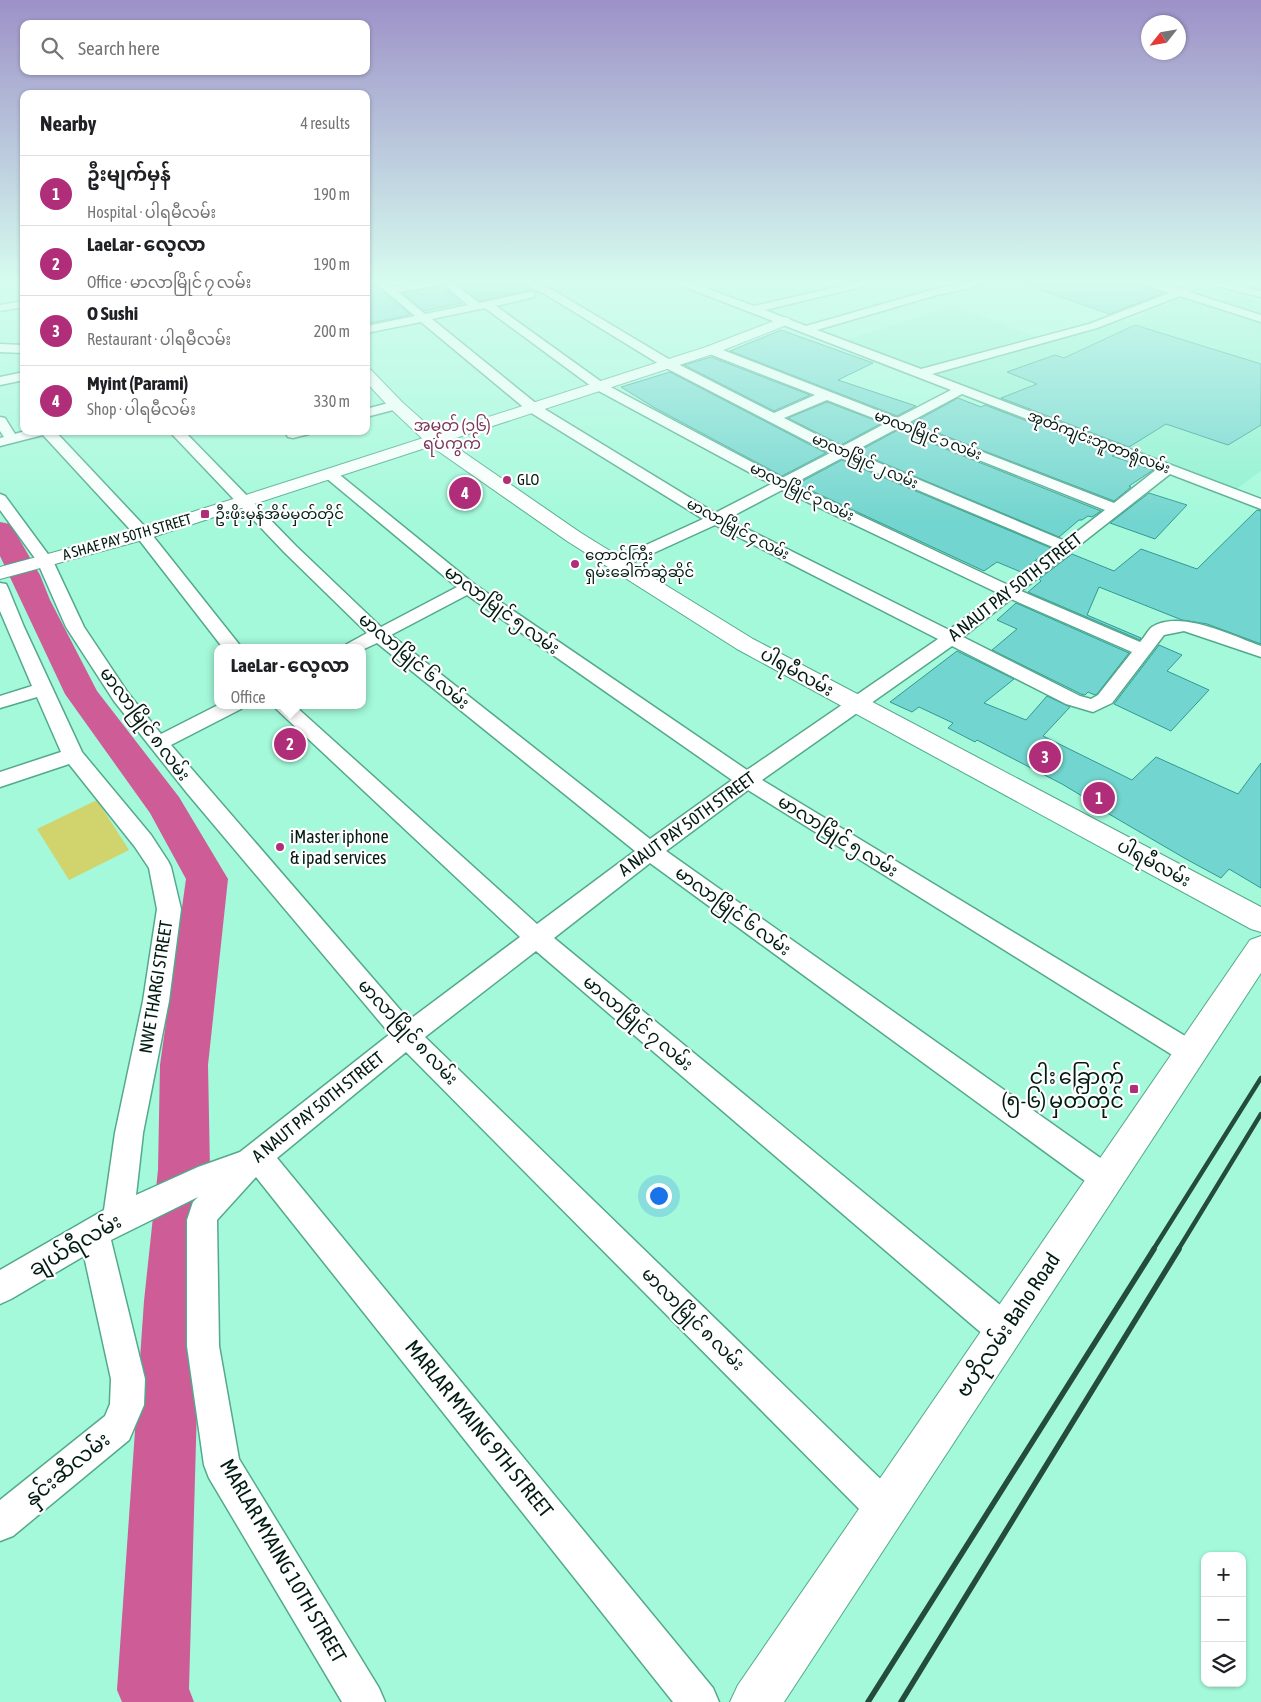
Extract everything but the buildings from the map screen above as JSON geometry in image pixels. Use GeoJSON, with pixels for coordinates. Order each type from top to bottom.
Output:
{"type":"FeatureCollection","features":[{"type":"Feature","properties":{"kind":"main road","name":"A SHAE PAY 50TH STREET"},"geometry":{"type":"LineString","coordinates":[[1,578],[41,562],[143,534],[673,362]]}},
{"type":"Feature","properties":{"kind":"main road","name":"ပါရမီလမ်း"},"geometry":{"type":"LineString","coordinates":[[370,376],[396,405],[434,440],[574,538],[745,644],[1261,920]]}},
{"type":"Feature","properties":{"kind":"main road","name":"ဗဟိုလမ်း Baho Road"},"geometry":{"type":"LineString","coordinates":[[755,1702],[1261,948]]}},
{"type":"Feature","properties":{"kind":"street","name":"မာလာမြိုင် ၄ လမ်း"},"geometry":{"type":"LineString","coordinates":[[477,362],[533,408],[715,519],[1073,700],[1093,706],[1105,699],[1143,650]]}},
{"type":"Feature","properties":{"kind":"street","name":"မာလာမြိုင် ၃ လမ်း"},"geometry":{"type":"LineString","coordinates":[[565,362],[599,386],[782,484],[1009,592],[1143,650]]}},
{"type":"Feature","properties":{"kind":"street","name":"မာလာမြိုင် ၂ လမ်း"},"geometry":{"type":"LineString","coordinates":[[665,362],[840,452],[1066,547]]}},
{"type":"Feature","properties":{"kind":"street","name":"မာလာမြိုင် ၁ လမ်း"},"geometry":{"type":"LineString","coordinates":[[742,362],[1116,509]]}},
{"type":"Feature","properties":{"kind":"street","name":"အုတ်ကျင်းဘူတာရုံလမ်း"},"geometry":{"type":"LineString","coordinates":[[894,362],[1261,504]]}},
{"type":"Feature","properties":{"kind":"street"},"geometry":{"type":"LineString","coordinates":[[921,373],[960,362]]}},
{"type":"Feature","properties":{"kind":"street"},"geometry":{"type":"LineString","coordinates":[[719,390],[761,370]]}},
{"type":"Feature","properties":{"kind":"street"},"geometry":{"type":"LineString","coordinates":[[0,382],[20,377]]}},
{"type":"Feature","properties":{"kind":"street"},"geometry":{"type":"LineString","coordinates":[[617,564],[715,519],[896,422],[962,389]]}},
{"type":"Feature","properties":{"kind":"street"},"geometry":{"type":"LineString","coordinates":[[774,418],[827,395]]}},
{"type":"Feature","properties":{"kind":"street"},"geometry":{"type":"LineString","coordinates":[[370,412],[396,405]]}},
{"type":"Feature","properties":{"kind":"street"},"geometry":{"type":"LineString","coordinates":[[0,421],[6,441],[28,435]]}},
{"type":"Feature","properties":{"kind":"street"},"geometry":{"type":"LineString","coordinates":[[50,435],[143,534],[230,644]]}},
{"type":"Feature","properties":{"kind":"street","name":"မာလာမြိုင် ၆ လမ်း"},"geometry":{"type":"LineString","coordinates":[[180,435],[243,502],[379,635],[650,852],[1106,1178]]}},
{"type":"Feature","properties":{"kind":"street","name":"A NAUT PAY 50TH STREET"},"geometry":{"type":"LineString","coordinates":[[152,1204],[208,1177],[253,1160],[407,1036],[650,852],[747,780],[951,638],[1167,469]]}},
{"type":"Feature","properties":{"kind":"street","name":"မာလာမြိုင် ၅ လမ်း"},"geometry":{"type":"LineString","coordinates":[[330,474],[468,588],[747,780],[1191,1053]]}},
{"type":"Feature","properties":{"kind":"street","name":"မာလာမြိုင် ၈ လမ်း"},"geometry":{"type":"LineString","coordinates":[[0,499],[41,562],[75,627],[121,697],[157,744],[407,1036],[884,1508]]}},
{"type":"Feature","properties":{"kind":"street","name":"NWE THARGI STREET"},"geometry":{"type":"LineString","coordinates":[[1,578],[8,630],[44,689],[73,756],[143,841],[160,867],[169,908],[156,1001],[129,1133],[106,1226]]}},
{"type":"Feature","properties":{"kind":"street"},"geometry":{"type":"LineString","coordinates":[[361,644],[468,588]]}},
{"type":"Feature","properties":{"kind":"street"},"geometry":{"type":"LineString","coordinates":[[1143,650],[1158,631],[1169,627],[1185,626],[1261,652]]}},
{"type":"Feature","properties":{"kind":"street"},"geometry":{"type":"LineString","coordinates":[[0,702],[44,689]]}},
{"type":"Feature","properties":{"kind":"street"},"geometry":{"type":"LineString","coordinates":[[157,744],[226,709]]}},
{"type":"Feature","properties":{"kind":"street","name":"မာလာမြိုင် ၇ လမ်း"},"geometry":{"type":"LineString","coordinates":[[286,709],[537,938],[1004,1330]]}},
{"type":"Feature","properties":{"kind":"street"},"geometry":{"type":"LineString","coordinates":[[0,780],[73,756]]}},
{"type":"Feature","properties":{"kind":"street","name":"MARLAR MYAING 10TH STREET"},"geometry":{"type":"LineString","coordinates":[[253,1160],[204,1212],[202,1220],[203,1346],[222,1465],[365,1702]]}},
{"type":"Feature","properties":{"kind":"street","name":"MARLAR MYAING 9TH STREET"},"geometry":{"type":"LineString","coordinates":[[253,1160],[700,1702]]}},
{"type":"Feature","properties":{"kind":"street","name":"ချယ်ရီလမ်း"},"geometry":{"type":"LineString","coordinates":[[0,1288],[106,1226],[152,1204]]}},
{"type":"Feature","properties":{"kind":"street","name":"နှင်းဆီလမ်း"},"geometry":{"type":"LineString","coordinates":[[0,1523],[117,1428],[127,1405],[128,1379],[106,1226]]}},
{"type":"Feature","properties":{"kind":"shaded area"},"geometry":{"type":"Polygon","coordinates":[[[906,362],[943,362],[922,368],[906,362]]]}},
{"type":"Feature","properties":{"kind":"shaded area"},"geometry":{"type":"Polygon","coordinates":[[[977,362],[1253,362],[1261,365],[1261,471],[1235,490],[934,375],[977,362]]]}},
{"type":"Feature","properties":{"kind":"shaded area"},"geometry":{"type":"Polygon","coordinates":[[[97,800],[129,850],[69,880],[37,829],[97,800]]]}},
{"type":"Feature","properties":{"kind":"waterway"},"geometry":{"type":"LineString","coordinates":[[0,530],[25,575],[35,600],[82,694],[165,806],[207,879],[184,1065],[184,1170],[172,1301],[153,1690],[158,1702]]}},
{"type":"Feature","properties":{"kind":"railway"},"geometry":{"type":"LineString","coordinates":[[1153,1250],[1261,1078]]}},
{"type":"Feature","properties":{"kind":"railway"},"geometry":{"type":"LineString","coordinates":[[1178,1250],[1261,1114]]}},
{"type":"Feature","properties":{"kind":"railway"},"geometry":{"type":"LineString","coordinates":[[868,1702],[1154,1249]]}},
{"type":"Feature","properties":{"kind":"railway"},"geometry":{"type":"LineString","coordinates":[[901,1702],[1179,1249]]}},
{"type":"Feature","properties":{"kind":"place","name":"GLO"},"geometry":{"type":"Point","coordinates":[507,480]}},
{"type":"Feature","properties":{"kind":"place","name":"Myint (Parami)"},"geometry":{"type":"Point","coordinates":[465,493]}},
{"type":"Feature","properties":{"kind":"place","name":"ဦးဖိုးမှန်အိမ်မှတ်တိုင်"},"geometry":{"type":"Point","coordinates":[205,514]}},
{"type":"Feature","properties":{"kind":"place","name":"တောင်ကြီး ရှမ်းခေါက်ဆွဲဆိုင်"},"geometry":{"type":"Point","coordinates":[575,564]}},
{"type":"Feature","properties":{"kind":"place","name":"LaeLar - လေ့လာ"},"geometry":{"type":"Point","coordinates":[290,744]}},
{"type":"Feature","properties":{"kind":"place","name":"O Sushi"},"geometry":{"type":"Point","coordinates":[1045,757]}},
{"type":"Feature","properties":{"kind":"place","name":"ဦးမျက်မှန်"},"geometry":{"type":"Point","coordinates":[1099,798]}},
{"type":"Feature","properties":{"kind":"place","name":"iMaster iphone & ipad services"},"geometry":{"type":"Point","coordinates":[280,847]}},
{"type":"Feature","properties":{"kind":"place","name":"ငါး ခြောက် (၅-၆) မှတ်တိုင်"},"geometry":{"type":"Point","coordinates":[1134,1089]}},
{"type":"Feature","properties":{"kind":"district","name":"အမှတ် (၁၆) ရပ်ကွက်"},"geometry":{"type":"Point","coordinates":[452,434]}}]}
